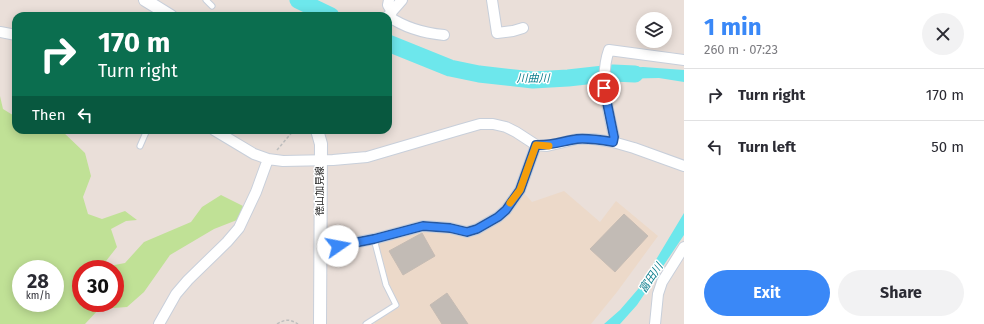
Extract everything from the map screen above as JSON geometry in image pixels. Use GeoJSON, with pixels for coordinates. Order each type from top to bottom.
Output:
{"type":"FeatureCollection","features":[{"type":"Feature","properties":{"kind":"street"},"geometry":{"type":"LineString","coordinates":[[145,0],[164,12]]}},
{"type":"Feature","properties":{"kind":"street"},"geometry":{"type":"LineString","coordinates":[[389,0],[389,12]]}},
{"type":"Feature","properties":{"kind":"street"},"geometry":{"type":"LineString","coordinates":[[391,12],[402,0]]}},
{"type":"Feature","properties":{"kind":"street"},"geometry":{"type":"LineString","coordinates":[[492,0],[497,33],[514,31],[523,28]]}},
{"type":"Feature","properties":{"kind":"street"},"geometry":{"type":"LineString","coordinates":[[392,16],[405,26],[430,34],[444,35]]}},
{"type":"Feature","properties":{"kind":"street"},"geometry":{"type":"LineString","coordinates":[[0,32],[12,34]]}},
{"type":"Feature","properties":{"kind":"street"},"geometry":{"type":"LineString","coordinates":[[613,142],[614,137],[604,88],[605,62],[609,50],[684,60]]}},
{"type":"Feature","properties":{"kind":"street"},"geometry":{"type":"LineString","coordinates":[[221,134],[254,154],[268,159],[283,161],[320,160],[367,157],[480,124],[493,124],[506,127],[536,145],[547,146],[577,139],[593,139],[613,142],[634,148],[684,166]]}},
{"type":"Feature","properties":{"kind":"street","name":"徳山加見線"},"geometry":{"type":"LineString","coordinates":[[318,134],[321,144],[320,324]]}},
{"type":"Feature","properties":{"kind":"street"},"geometry":{"type":"LineString","coordinates":[[320,249],[374,239],[423,226],[450,228],[467,232],[477,229],[498,217],[506,210],[520,190],[536,145]]}},
{"type":"Feature","properties":{"kind":"street"},"geometry":{"type":"LineString","coordinates":[[159,324],[176,294],[239,228],[256,192],[268,159]]}},
{"type":"Feature","properties":{"kind":"street"},"geometry":{"type":"LineString","coordinates":[[655,324],[658,294],[662,282],[684,248]]}},
{"type":"Feature","properties":{"kind":"lane"},"geometry":{"type":"LineString","coordinates":[[206,0],[212,6]]}},
{"type":"Feature","properties":{"kind":"lane"},"geometry":{"type":"LineString","coordinates":[[140,146],[145,134]]}},
{"type":"Feature","properties":{"kind":"lane"},"geometry":{"type":"LineString","coordinates":[[366,324],[396,305],[386,285],[374,239]]}},
{"type":"Feature","properties":{"kind":"path"},"geometry":{"type":"LineString","coordinates":[[268,159],[290,134]]}},
{"type":"Feature","properties":{"kind":"path"},"geometry":{"type":"LineString","coordinates":[[277,324],[285,320],[291,320],[298,324]]}},
{"type":"Feature","properties":{"kind":"shaded area"},"geometry":{"type":"Polygon","coordinates":[[[564,191],[600,222],[616,201],[658,236],[617,292],[591,324],[375,324],[374,322],[400,307],[388,284],[378,242],[423,229],[473,236],[500,220],[519,196],[525,194],[532,202],[564,191]]]}},
{"type":"Feature","properties":{"kind":"green space"},"geometry":{"type":"Polygon","coordinates":[[[0,96],[3,109],[12,115],[12,134],[65,134],[85,153],[91,176],[83,197],[88,214],[102,219],[125,211],[137,220],[126,221],[111,229],[117,247],[107,260],[72,260],[72,312],[96,312],[85,324],[0,324],[0,96]]]}},
{"type":"Feature","properties":{"kind":"green space"},"geometry":{"type":"Polygon","coordinates":[[[221,195],[243,206],[237,220],[214,229],[170,255],[144,292],[127,307],[124,307],[124,263],[144,242],[191,222],[202,207],[221,195]]]}},
{"type":"Feature","properties":{"kind":"water"},"geometry":{"type":"Polygon","coordinates":[[[643,67],[684,70],[684,82],[659,78],[612,79],[613,69],[643,67]]]}},
{"type":"Feature","properties":{"kind":"water","name":"富田川"},"geometry":{"type":"Polygon","coordinates":[[[684,213],[684,235],[637,305],[620,324],[604,324],[620,310],[639,288],[684,213]]]}},
{"type":"Feature","properties":{"kind":"building"},"geometry":{"type":"Polygon","coordinates":[[[624,214],[648,236],[615,272],[590,249],[624,214]]]}},
{"type":"Feature","properties":{"kind":"building"},"geometry":{"type":"Polygon","coordinates":[[[422,233],[435,256],[403,275],[389,251],[422,233]]]}},
{"type":"Feature","properties":{"kind":"building"},"geometry":{"type":"Polygon","coordinates":[[[447,293],[468,324],[442,324],[430,305],[447,293]]]}},
{"type":"Feature","properties":{"kind":"waterway","name":"川曲川"},"geometry":{"type":"LineString","coordinates":[[298,0],[323,12]]}},
{"type":"Feature","properties":{"kind":"waterway","name":"川曲川"},"geometry":{"type":"LineString","coordinates":[[392,45],[450,68],[479,74],[533,80],[613,73],[635,74]]}},
{"type":"Feature","properties":{"kind":"slow traffic"},"geometry":{"type":"LineString","coordinates":[[510,203],[520,190],[536,145],[549,146]]}},
{"type":"Feature","properties":{"kind":"route"},"geometry":{"type":"LineString","coordinates":[[338,246],[374,239],[423,226],[450,228],[467,232],[477,229],[498,217],[506,210],[520,190],[536,145],[547,146],[577,139],[593,139],[613,142],[614,137],[604,88]]}}]}
